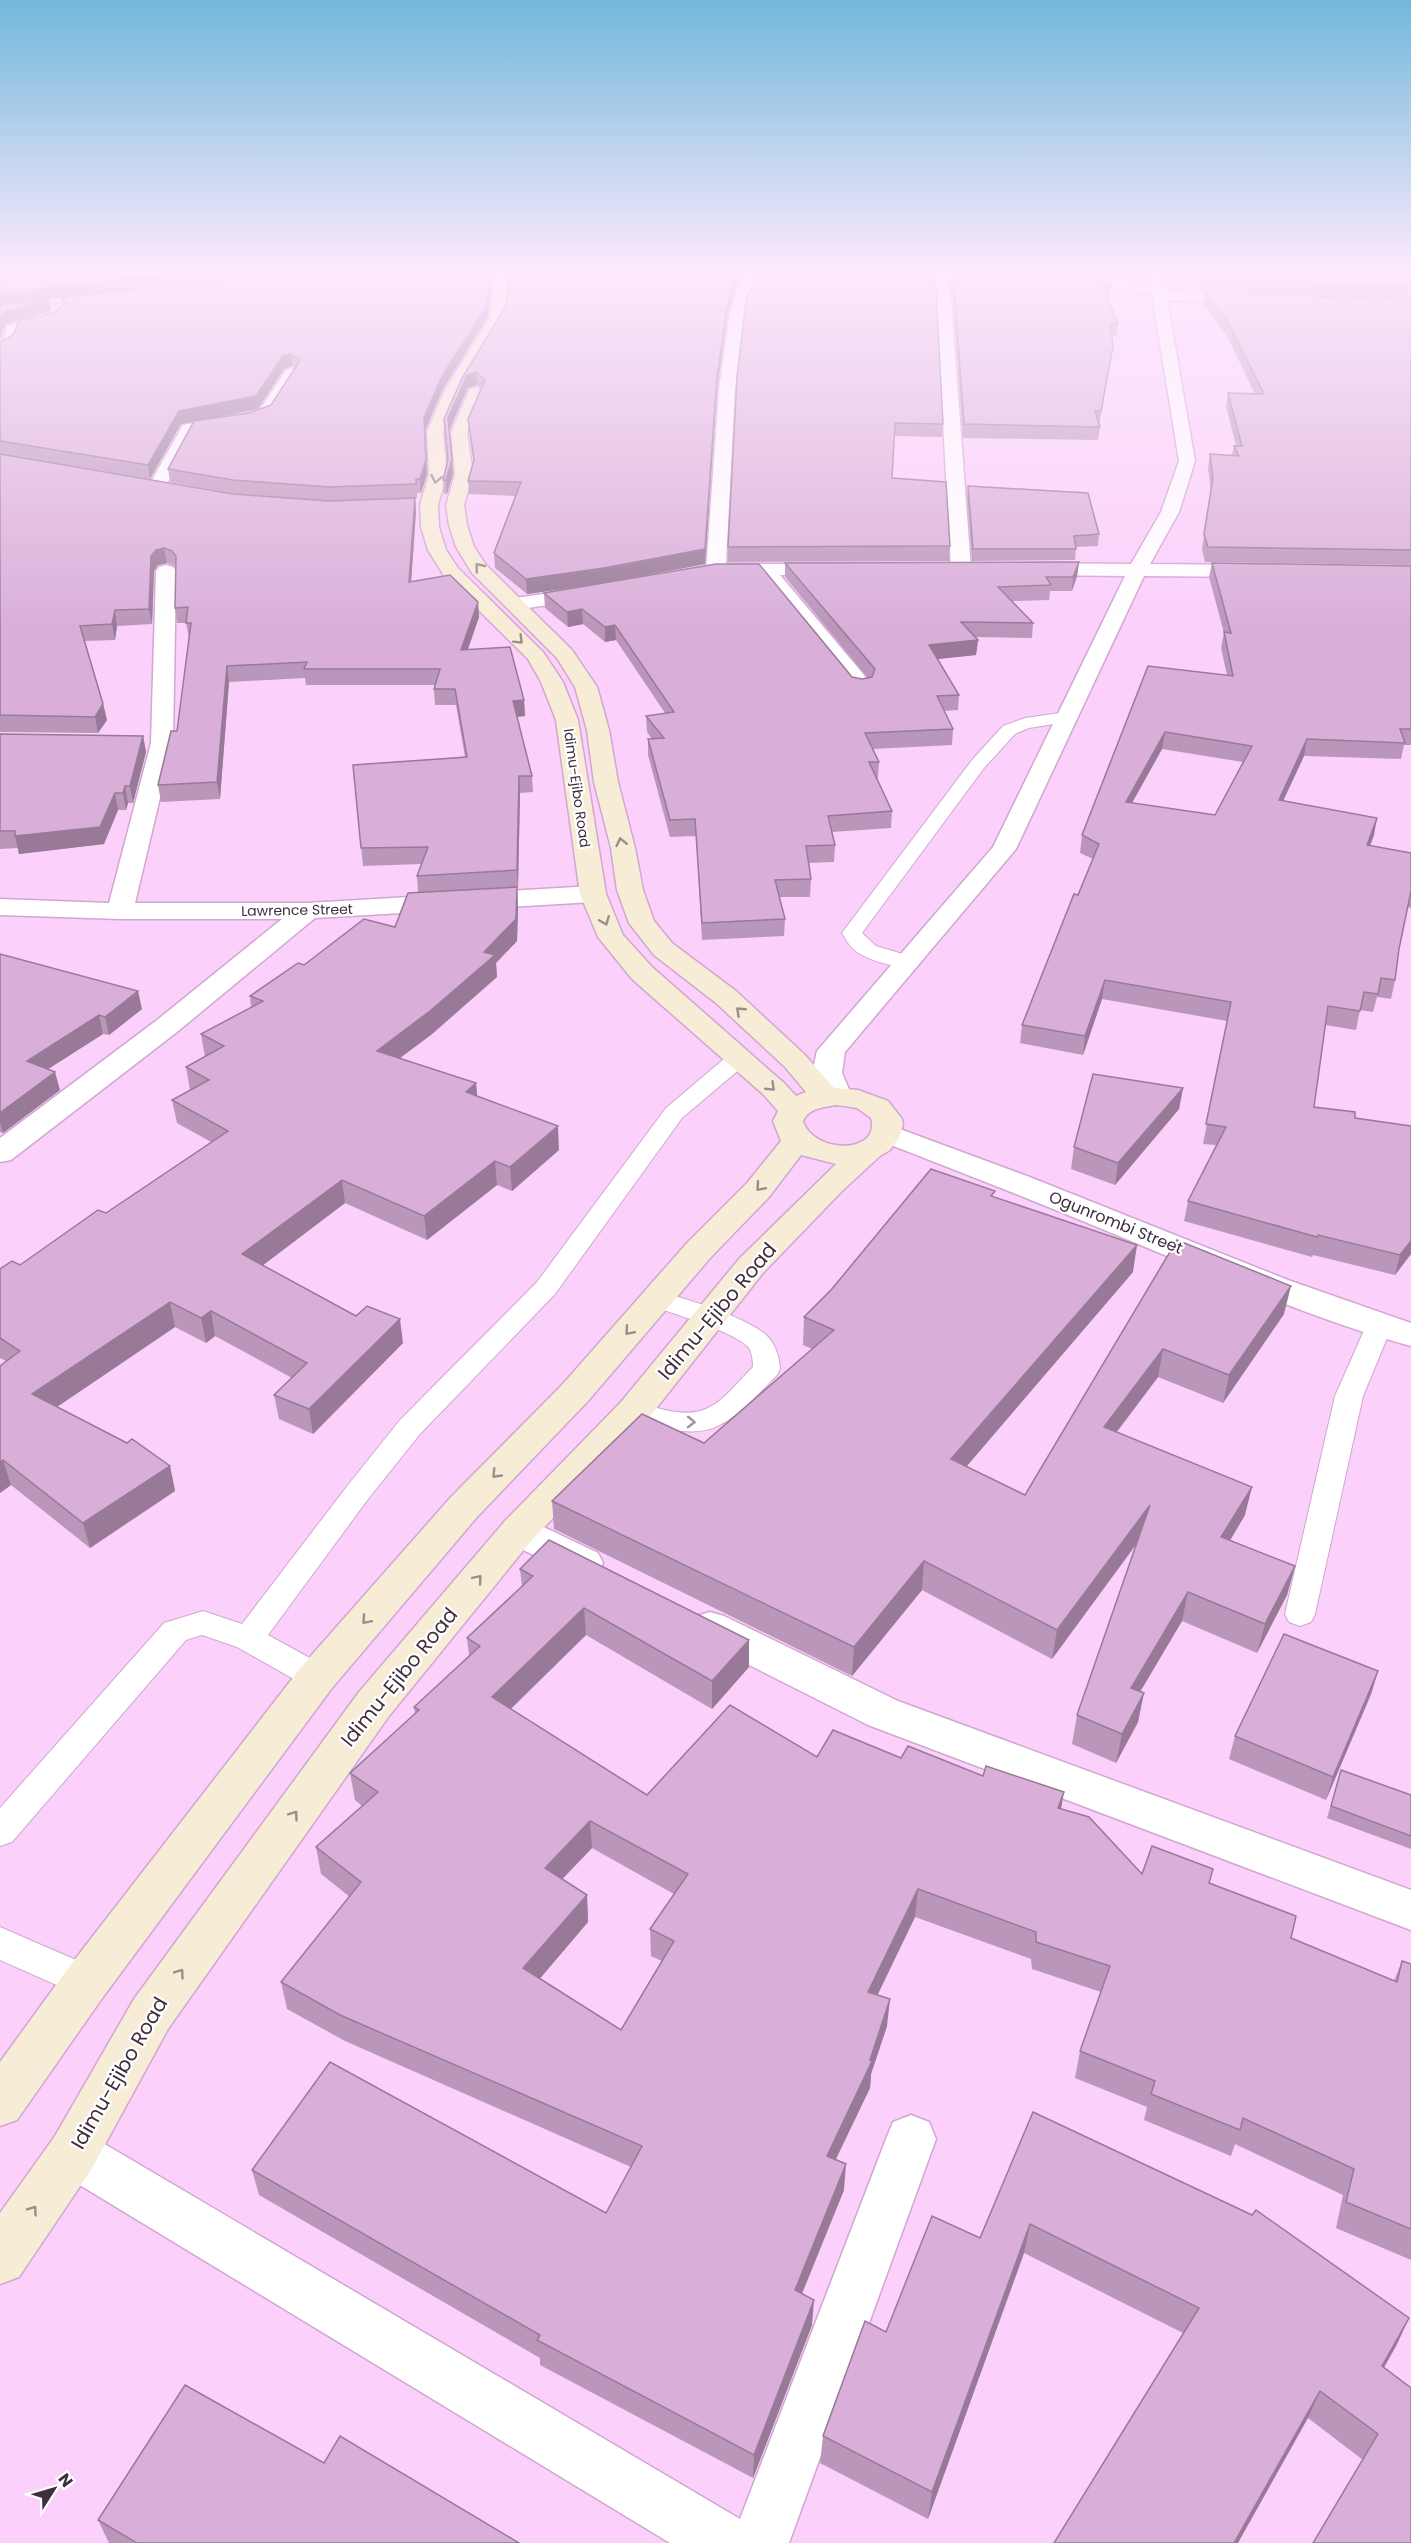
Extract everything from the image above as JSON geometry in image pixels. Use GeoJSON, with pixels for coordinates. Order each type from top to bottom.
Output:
{"type":"FeatureCollection","features":[{"type":"Feature","properties":{"kind":"main road","name":"Idimu-Ejibo Road"},"geometry":{"type":"LineString","coordinates":[[453,391],[435,432],[438,474],[418,506],[430,527],[437,550],[451,572],[536,656],[552,682],[567,720],[593,894],[611,937],[642,973],[774,1089],[795,1126]]}},
{"type":"Feature","properties":{"kind":"main road","name":"Idimu-Ejibo Road"},"geometry":{"type":"LineString","coordinates":[[476,391],[459,432],[464,474],[455,505],[458,525],[465,547],[478,569],[566,654],[586,687],[598,730],[606,782],[623,848],[630,890],[642,923],[663,949],[726,997],[832,1096]]}},
{"type":"Feature","properties":{"kind":"main road"},"geometry":{"type":"LineString","coordinates":[[0,2103],[86,1982],[317,1677],[464,1507],[575,1393],[699,1250],[758,1190],[807,1101],[832,1096],[860,1099],[878,1108],[888,1120],[878,1142],[849,1155],[811,1150],[795,1126]]}},
{"type":"Feature","properties":{"kind":"main road","name":"Idimu-Ejibo Road"},"geometry":{"type":"LineString","coordinates":[[0,2258],[73,2153],[151,2014],[374,1704],[518,1531],[634,1411],[751,1266],[831,1184],[878,1142]]}},
{"type":"Feature","properties":{"kind":"street"},"geometry":{"type":"LineString","coordinates":[[158,487],[189,428],[250,419],[265,414],[280,391]]}},
{"type":"Feature","properties":{"kind":"street"},"geometry":{"type":"LineString","coordinates":[[716,570],[727,391]]}},
{"type":"Feature","properties":{"kind":"street"},"geometry":{"type":"LineString","coordinates":[[950,391],[961,569]]}},
{"type":"Feature","properties":{"kind":"street"},"geometry":{"type":"LineString","coordinates":[[832,1096],[827,1073],[831,1051],[1004,849],[1138,568],[1170,512],[1187,461],[1175,391]]}},
{"type":"Feature","properties":{"kind":"street"},"geometry":{"type":"LineString","coordinates":[[134,483],[180,491]]}},
{"type":"Feature","properties":{"kind":"street"},"geometry":{"type":"LineString","coordinates":[[764,568],[861,686]]}},
{"type":"Feature","properties":{"kind":"street"},"geometry":{"type":"LineString","coordinates":[[694,574],[716,570],[764,568],[845,568]]}},
{"type":"Feature","properties":{"kind":"street"},"geometry":{"type":"LineString","coordinates":[[1020,569],[1138,568],[1269,571]]}},
{"type":"Feature","properties":{"kind":"street"},"geometry":{"type":"LineString","coordinates":[[938,569],[985,569]]}},
{"type":"Feature","properties":{"kind":"street"},"geometry":{"type":"LineString","coordinates":[[120,911],[162,743],[166,572]]}},
{"type":"Feature","properties":{"kind":"street"},"geometry":{"type":"LineString","coordinates":[[515,604],[605,591]]}},
{"type":"Feature","properties":{"kind":"street"},"geometry":{"type":"LineString","coordinates":[[139,743],[162,743]]}},
{"type":"Feature","properties":{"kind":"street","name":"Lawrence Street"},"geometry":{"type":"LineString","coordinates":[[0,907],[120,911],[308,911],[593,894]]}},
{"type":"Feature","properties":{"kind":"street"},"geometry":{"type":"LineString","coordinates":[[0,1153],[167,1026],[308,911]]}},
{"type":"Feature","properties":{"kind":"street","name":"Ogunrombi Street"},"geometry":{"type":"LineString","coordinates":[[878,1142],[1028,1186],[1239,1273],[1379,1326],[1411,1335]]}},
{"type":"Feature","properties":{"kind":"street"},"geometry":{"type":"LineString","coordinates":[[518,1531],[615,1579]]}},
{"type":"Feature","properties":{"kind":"street"},"geometry":{"type":"LineString","coordinates":[[679,1611],[883,1713],[1411,1910]]}},
{"type":"Feature","properties":{"kind":"street"},"geometry":{"type":"LineString","coordinates":[[760,2543],[911,2139]]}},
{"type":"Feature","properties":{"kind":"street"},"geometry":{"type":"LineString","coordinates":[[73,2153],[725,2543]]}},
{"type":"Feature","properties":{"kind":"lane"},"geometry":{"type":"LineString","coordinates":[[909,962],[864,950],[856,943],[852,933],[978,764],[1009,730],[1024,723],[1067,717]]}},
{"type":"Feature","properties":{"kind":"lane"},"geometry":{"type":"LineString","coordinates":[[248,1639],[410,1427],[485,1353],[546,1288],[674,1113],[739,1058]]}},
{"type":"Feature","properties":{"kind":"lane"},"geometry":{"type":"LineString","coordinates":[[634,1411],[685,1423],[704,1422],[719,1416],[767,1369],[765,1354],[757,1341],[709,1318],[657,1299]]}},
{"type":"Feature","properties":{"kind":"lane"},"geometry":{"type":"LineString","coordinates":[[1300,1614],[1349,1396],[1379,1326]]}},
{"type":"Feature","properties":{"kind":"lane"},"geometry":{"type":"LineString","coordinates":[[0,1832],[175,1631],[203,1623],[248,1639],[317,1677]]}},
{"type":"Feature","properties":{"kind":"lane"},"geometry":{"type":"LineString","coordinates":[[0,1943],[86,1982]]}},
{"type":"Feature","properties":{"kind":"building"},"geometry":{"type":"Polygon","coordinates":[[[0,391],[260,391],[256,396],[179,411],[148,465],[0,441],[0,391]]]}},
{"type":"Feature","properties":{"kind":"building"},"geometry":{"type":"Polygon","coordinates":[[[280,391],[436,391],[424,418],[426,460],[420,479],[416,479],[416,484],[329,487],[233,480],[168,469],[194,421],[249,413],[271,405],[280,391]]]}},
{"type":"Feature","properties":{"kind":"building"},"geometry":{"type":"Polygon","coordinates":[[[456,391],[460,391],[448,418],[452,460],[446,480],[443,480],[448,460],[444,419],[456,391]]]}},
{"type":"Feature","properties":{"kind":"building"},"geometry":{"type":"Polygon","coordinates":[[[480,391],[716,391],[705,549],[604,568],[526,579],[494,553],[521,482],[468,481],[474,460],[468,419],[480,391]]]}},
{"type":"Feature","properties":{"kind":"building"},"geometry":{"type":"Polygon","coordinates":[[[736,391],[941,391],[943,424],[895,423],[892,478],[946,482],[950,546],[728,547],[736,391]]]}},
{"type":"Feature","properties":{"kind":"building"},"geometry":{"type":"Polygon","coordinates":[[[962,391],[1105,391],[1101,411],[1095,411],[1100,427],[964,424],[962,391]]]}},
{"type":"Feature","properties":{"kind":"building"},"geometry":{"type":"Polygon","coordinates":[[[1262,391],[1411,391],[1411,550],[1208,547],[1204,534],[1213,478],[1210,454],[1239,456],[1234,446],[1242,446],[1228,393],[1264,394],[1262,391]]]}},
{"type":"Feature","properties":{"kind":"building"},"geometry":{"type":"Polygon","coordinates":[[[0,454],[233,494],[329,501],[415,498],[409,582],[450,575],[478,602],[461,650],[510,647],[524,700],[513,701],[532,776],[519,776],[517,870],[417,876],[428,847],[361,848],[353,765],[467,757],[455,689],[434,689],[440,669],[304,669],[307,662],[227,666],[217,782],[158,785],[171,731],[177,731],[191,623],[186,623],[188,607],[175,608],[176,556],[172,551],[164,548],[156,550],[151,556],[149,609],[115,610],[112,624],[80,626],[103,704],[95,717],[0,715],[0,454]]]}},
{"type":"Feature","properties":{"kind":"building"},"geometry":{"type":"Polygon","coordinates":[[[968,486],[1088,493],[1099,534],[1074,536],[1076,549],[973,549],[968,486]]]}},
{"type":"Feature","properties":{"kind":"building"},"geometry":{"type":"Polygon","coordinates":[[[1079,562],[1073,577],[1046,577],[1051,585],[998,587],[1033,623],[961,622],[978,640],[929,645],[959,695],[937,696],[953,729],[865,733],[879,762],[869,762],[892,811],[828,816],[835,845],[806,846],[811,879],[775,880],[785,919],[702,923],[695,819],[670,820],[648,739],[664,738],[646,716],[674,712],[615,625],[605,627],[582,609],[567,612],[544,593],[716,564],[759,564],[852,677],[862,679],[872,677],[875,669],[785,563],[1079,562]]]}},
{"type":"Feature","properties":{"kind":"building"},"geometry":{"type":"Polygon","coordinates":[[[1212,563],[1411,566],[1411,729],[1400,729],[1405,743],[1307,739],[1279,800],[1377,818],[1367,845],[1411,853],[1411,891],[1395,980],[1381,978],[1378,994],[1364,992],[1360,1011],[1328,1006],[1314,1107],[1355,1112],[1355,1118],[1411,1126],[1411,1241],[1400,1255],[1318,1235],[1317,1237],[1188,1201],[1226,1127],[1206,1124],[1231,1002],[1105,980],[1085,1036],[1022,1025],[1074,894],[1078,895],[1099,844],[1082,835],[1148,666],[1233,676],[1224,632],[1231,633],[1212,563]],[[1165,732],[1126,802],[1215,815],[1252,746],[1165,732]]]}},
{"type":"Feature","properties":{"kind":"building"},"geometry":{"type":"Polygon","coordinates":[[[0,734],[143,736],[130,786],[125,786],[123,793],[115,793],[100,827],[15,836],[15,831],[0,831],[0,734]]]}},
{"type":"Feature","properties":{"kind":"building"},"geometry":{"type":"Polygon","coordinates":[[[517,887],[516,919],[484,952],[495,955],[430,1011],[377,1051],[476,1083],[466,1092],[558,1126],[510,1167],[495,1161],[424,1216],[342,1180],[242,1254],[356,1316],[367,1306],[400,1319],[309,1409],[274,1395],[307,1363],[211,1311],[201,1318],[170,1302],[32,1394],[127,1443],[132,1439],[170,1466],[83,1523],[3,1460],[0,1463],[0,1366],[20,1351],[0,1338],[0,1269],[12,1261],[20,1265],[98,1210],[106,1213],[228,1131],[172,1100],[209,1080],[186,1067],[224,1046],[201,1034],[263,1001],[250,996],[298,963],[304,965],[364,919],[395,927],[408,893],[517,887]]]}},
{"type":"Feature","properties":{"kind":"building"},"geometry":{"type":"Polygon","coordinates":[[[0,954],[138,991],[105,1017],[99,1015],[27,1061],[55,1072],[0,1113],[0,954]]]}},
{"type":"Feature","properties":{"kind":"building"},"geometry":{"type":"Polygon","coordinates":[[[1093,1074],[1183,1088],[1118,1163],[1074,1147],[1093,1074]]]}},
{"type":"Feature","properties":{"kind":"building"},"geometry":{"type":"Polygon","coordinates":[[[931,1169],[995,1191],[991,1196],[1137,1245],[951,1459],[1025,1495],[1177,1240],[1291,1286],[1229,1375],[1163,1349],[1104,1427],[1252,1487],[1221,1537],[1295,1566],[1265,1624],[1188,1592],[1131,1688],[1144,1693],[1122,1734],[1077,1715],[1150,1505],[1057,1630],[924,1561],[854,1647],[552,1501],[642,1414],[704,1443],[834,1330],[804,1317],[831,1290],[931,1169]]]}},
{"type":"Feature","properties":{"kind":"building"},"geometry":{"type":"Polygon","coordinates":[[[549,1540],[749,1640],[712,1681],[584,1608],[492,1697],[647,1795],[730,1705],[817,1757],[833,1730],[901,1758],[908,1746],[983,1776],[986,1766],[1064,1792],[1058,1808],[1089,1817],[1142,1874],[1152,1846],[1213,1869],[1209,1883],[1296,1916],[1291,1938],[1397,1982],[1402,1961],[1411,1964],[1411,2229],[1346,2202],[1354,2169],[1243,2118],[1240,2130],[1151,2094],[1155,2081],[1080,2051],[1110,1966],[1036,1942],[1036,1932],[918,1889],[868,1992],[890,1999],[870,2060],[872,2061],[827,2156],[846,2164],[795,2290],[814,2300],[754,2455],[537,2340],[540,2335],[252,2170],[330,2062],[606,2213],[642,2146],[340,2015],[281,1982],[361,1882],[316,1847],[378,1792],[350,1773],[419,1710],[414,1707],[480,1646],[467,1638],[533,1576],[520,1569],[549,1540]],[[590,1821],[545,1868],[587,1895],[523,1968],[621,2030],[674,1941],[650,1929],[688,1874],[590,1821]]]}},
{"type":"Feature","properties":{"kind":"building"},"geometry":{"type":"Polygon","coordinates":[[[1284,1634],[1378,1671],[1333,1777],[1235,1736],[1284,1634]]]}},
{"type":"Feature","properties":{"kind":"building"},"geometry":{"type":"Polygon","coordinates":[[[1341,1770],[1411,1795],[1411,1836],[1331,1806],[1341,1770]]]}},
{"type":"Feature","properties":{"kind":"building"},"geometry":{"type":"Polygon","coordinates":[[[1033,2112],[1252,2215],[1256,2210],[1409,2318],[1382,2366],[1411,2388],[1411,2543],[1313,2543],[1378,2434],[1320,2391],[1234,2543],[1054,2543],[1199,2308],[1030,2224],[932,2492],[823,2436],[865,2321],[886,2332],[932,2216],[980,2238],[1033,2112]]]}},
{"type":"Feature","properties":{"kind":"building"},"geometry":{"type":"Polygon","coordinates":[[[185,2385],[324,2463],[340,2436],[519,2543],[137,2543],[98,2520],[185,2385]]]}}]}
